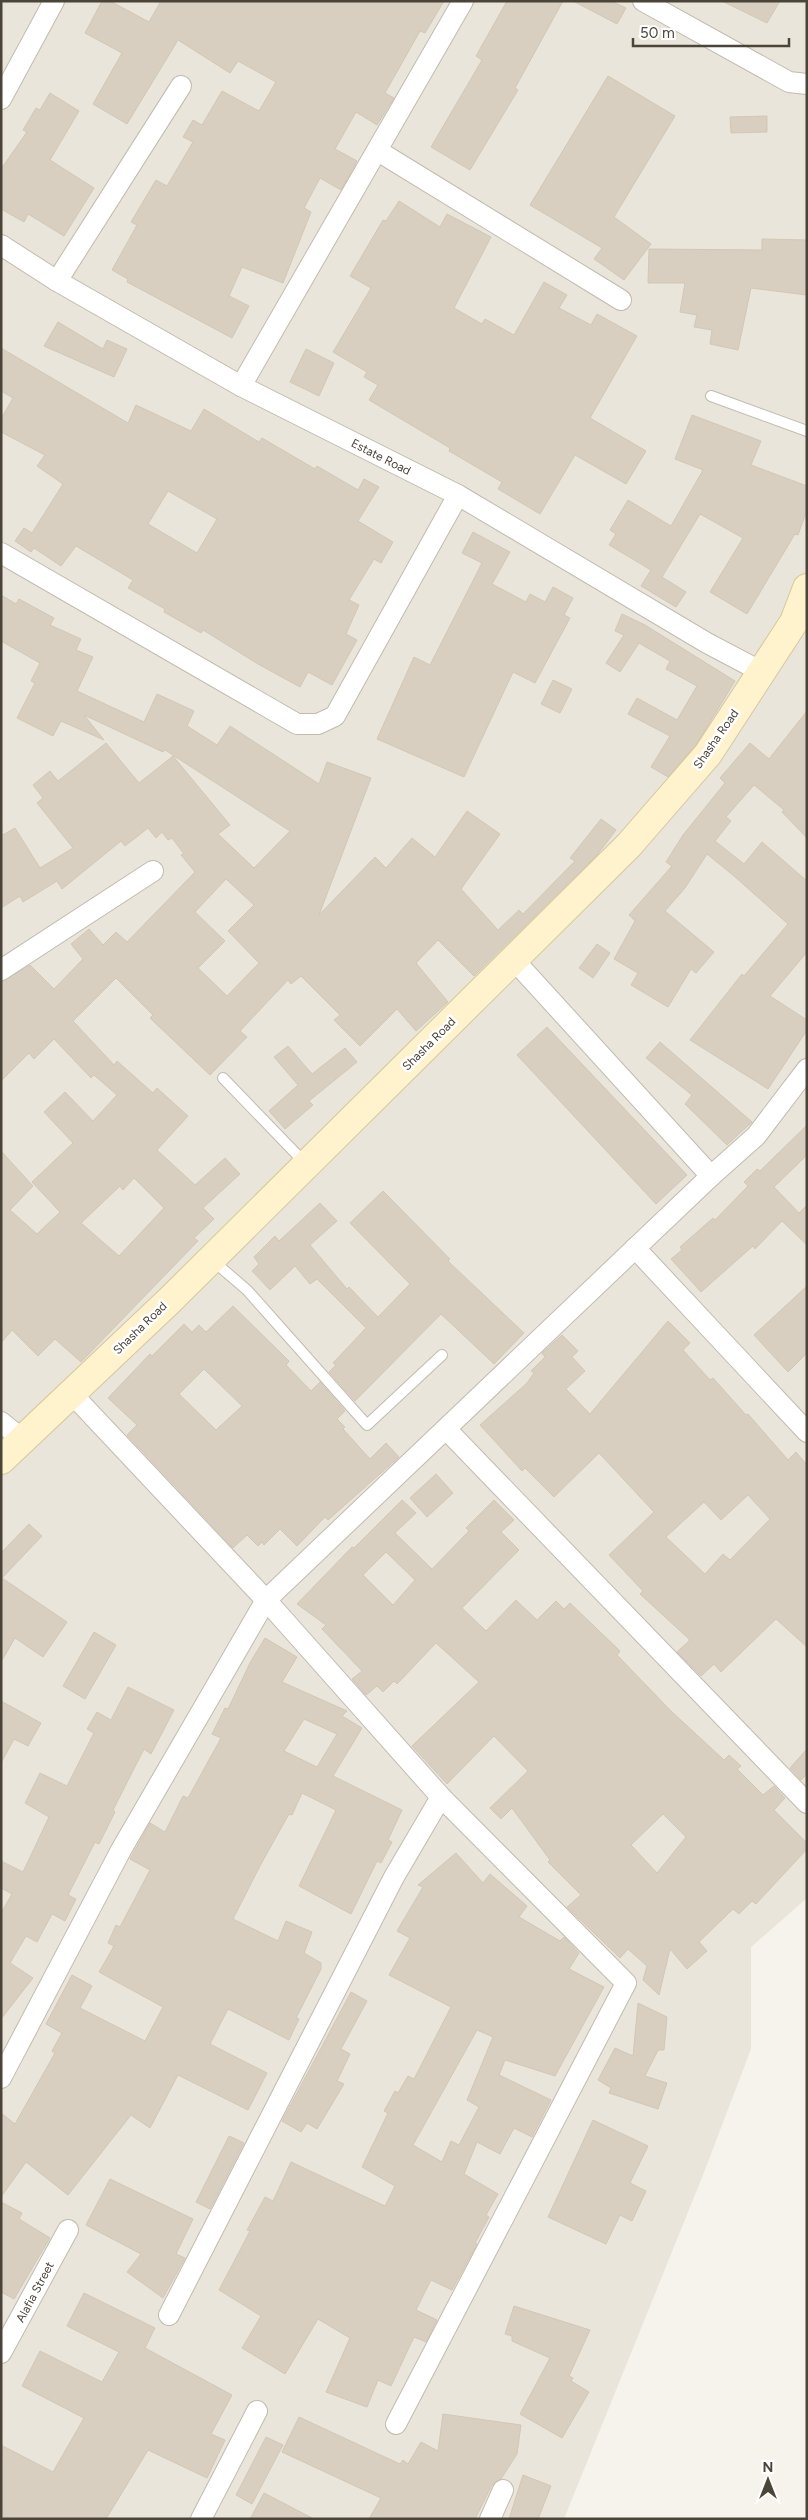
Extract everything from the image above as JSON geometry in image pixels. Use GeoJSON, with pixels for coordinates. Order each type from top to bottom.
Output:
{"type":"FeatureCollection","features":[{"type":"Feature","properties":{"kind":"street"},"geometry":{"type":"LineString","coordinates":[[1,99],[54,1]]}},
{"type":"Feature","properties":{"kind":"street"},"geometry":{"type":"LineString","coordinates":[[241,386],[463,1]]}},
{"type":"Feature","properties":{"kind":"street"},"geometry":{"type":"LineString","coordinates":[[643,1],[789,82],[807,84]]}},
{"type":"Feature","properties":{"kind":"street"},"geometry":{"type":"LineString","coordinates":[[57,281],[181,86]]}},
{"type":"Feature","properties":{"kind":"street"},"geometry":{"type":"LineString","coordinates":[[378,151],[621,300]]}},
{"type":"Feature","properties":{"kind":"street","name":"Estate Road"},"geometry":{"type":"LineString","coordinates":[[1,245],[57,281],[241,386],[458,495],[708,643],[760,671]]}},
{"type":"Feature","properties":{"kind":"street"},"geometry":{"type":"LineString","coordinates":[[1,553],[297,724],[318,724],[335,716],[458,495]]}},
{"type":"Feature","properties":{"kind":"street","name":"Shasha Road"},"geometry":{"type":"LineString","coordinates":[[1,1460],[211,1260],[629,845],[708,754],[760,671],[800,625],[807,588]]}},
{"type":"Feature","properties":{"kind":"street"},"geometry":{"type":"LineString","coordinates":[[1,970],[153,871]]}},
{"type":"Feature","properties":{"kind":"street"},"geometry":{"type":"LineString","coordinates":[[514,960],[710,1176]]}},
{"type":"Feature","properties":{"kind":"street"},"geometry":{"type":"LineString","coordinates":[[1,2078],[121,1850],[266,1600],[710,1176],[756,1136],[806,1074]]}},
{"type":"Feature","properties":{"kind":"street"},"geometry":{"type":"LineString","coordinates":[[635,1248],[807,1432]]}},
{"type":"Feature","properties":{"kind":"street"},"geometry":{"type":"LineString","coordinates":[[72,1394],[266,1600],[441,1797],[626,1983],[396,2424]]}},
{"type":"Feature","properties":{"kind":"street"},"geometry":{"type":"LineString","coordinates":[[1,1422],[22,1439]]}},
{"type":"Feature","properties":{"kind":"street"},"geometry":{"type":"LineString","coordinates":[[446,1429],[807,1803]]}},
{"type":"Feature","properties":{"kind":"street"},"geometry":{"type":"LineString","coordinates":[[169,2315],[394,1877],[441,1797]]}},
{"type":"Feature","properties":{"kind":"street","name":"Alafia Street"},"geometry":{"type":"LineString","coordinates":[[1,2353],[68,2230]]}},
{"type":"Feature","properties":{"kind":"street"},"geometry":{"type":"LineString","coordinates":[[201,2519],[257,2411]]}},
{"type":"Feature","properties":{"kind":"street"},"geometry":{"type":"LineString","coordinates":[[490,2519],[503,2490]]}},
{"type":"Feature","properties":{"kind":"lane"},"geometry":{"type":"LineString","coordinates":[[710,396],[807,431]]}},
{"type":"Feature","properties":{"kind":"lane"},"geometry":{"type":"LineString","coordinates":[[223,1078],[306,1164]]}},
{"type":"Feature","properties":{"kind":"lane"},"geometry":{"type":"LineString","coordinates":[[211,1260],[247,1290],[367,1425],[442,1355]]}},
{"type":"Feature","properties":{"kind":"shaded area"},"geometry":{"type":"Polygon","coordinates":[[[1,1],[807,1],[807,1898],[751,1947],[751,2049],[703,2175],[564,2519],[1,2519],[1,1]]]}},
{"type":"Feature","properties":{"kind":"building"},"geometry":{"type":"Polygon","coordinates":[[[102,1],[110,1],[149,22],[161,1],[444,1],[425,33],[420,31],[385,93],[394,98],[377,125],[356,112],[335,149],[357,161],[341,190],[320,178],[304,208],[311,212],[283,283],[242,267],[229,296],[249,306],[232,338],[127,282],[128,279],[112,270],[137,225],[131,222],[156,180],[167,186],[193,142],[183,137],[193,120],[202,125],[222,91],[259,111],[276,82],[238,61],[230,73],[178,40],[127,124],[93,104],[122,53],[85,33],[102,1]]]}},
{"type":"Feature","properties":{"kind":"building"},"geometry":{"type":"Polygon","coordinates":[[[507,1],[563,1],[515,88],[518,90],[470,170],[431,147],[482,60],[476,56],[507,1]]]}},
{"type":"Feature","properties":{"kind":"building"},"geometry":{"type":"Polygon","coordinates":[[[573,1],[611,1],[626,8],[617,24],[573,1]]]}},
{"type":"Feature","properties":{"kind":"building"},"geometry":{"type":"Polygon","coordinates":[[[722,1],[780,1],[767,23],[722,1]]]}},
{"type":"Feature","properties":{"kind":"building"},"geometry":{"type":"Polygon","coordinates":[[[608,76],[675,116],[614,217],[651,244],[624,280],[594,259],[602,248],[530,205],[608,76]]]}},
{"type":"Feature","properties":{"kind":"building"},"geometry":{"type":"Polygon","coordinates":[[[50,93],[79,111],[50,160],[94,188],[64,236],[28,214],[24,222],[1,209],[1,169],[27,132],[23,130],[36,108],[40,110],[50,93]]]}},
{"type":"Feature","properties":{"kind":"building"},"geometry":{"type":"Polygon","coordinates":[[[767,116],[767,132],[731,133],[730,117],[767,116]]]}},
{"type":"Feature","properties":{"kind":"building"},"geometry":{"type":"Polygon","coordinates":[[[399,201],[440,227],[447,214],[491,237],[454,308],[482,324],[485,319],[514,335],[544,282],[567,295],[559,308],[591,325],[597,314],[637,336],[590,418],[646,451],[626,484],[575,455],[540,514],[498,489],[502,482],[449,451],[450,448],[369,400],[378,385],[364,377],[367,372],[333,352],[371,288],[350,276],[383,220],[386,221],[399,201]]]}},
{"type":"Feature","properties":{"kind":"building"},"geometry":{"type":"Polygon","coordinates":[[[762,239],[807,240],[807,295],[751,288],[738,350],[710,344],[712,330],[694,327],[697,315],[680,312],[685,283],[648,283],[649,249],[762,250],[762,239]]]}},
{"type":"Feature","properties":{"kind":"building"},"geometry":{"type":"Polygon","coordinates":[[[58,322],[103,349],[107,340],[127,349],[114,377],[44,346],[58,322]]]}},
{"type":"Feature","properties":{"kind":"building"},"geometry":{"type":"Polygon","coordinates":[[[1,348],[128,423],[136,405],[191,431],[204,409],[259,442],[262,438],[315,469],[317,466],[358,490],[364,479],[379,487],[358,521],[393,542],[381,563],[374,559],[349,600],[359,605],[346,634],[357,640],[332,685],[308,672],[300,687],[203,630],[201,633],[164,612],[165,609],[128,588],[133,580],[76,546],[61,566],[34,548],[31,552],[15,541],[24,528],[32,533],[63,484],[37,466],[45,455],[1,432],[1,419],[13,398],[1,391],[1,348]],[[168,491],[148,524],[197,553],[217,519],[168,491]]]}},
{"type":"Feature","properties":{"kind":"building"},"geometry":{"type":"Polygon","coordinates":[[[306,349],[334,363],[319,396],[290,382],[306,349]]]}},
{"type":"Feature","properties":{"kind":"building"},"geometry":{"type":"Polygon","coordinates":[[[692,415],[761,441],[751,465],[807,486],[807,510],[798,535],[795,534],[747,614],[710,592],[743,538],[700,514],[662,577],[686,592],[676,607],[641,586],[651,570],[609,545],[616,534],[610,530],[628,500],[671,526],[703,470],[675,459],[692,415]]]}},
{"type":"Feature","properties":{"kind":"building"},"geometry":{"type":"Polygon","coordinates":[[[473,532],[510,552],[492,584],[526,602],[530,594],[545,602],[553,587],[573,598],[564,615],[570,618],[535,683],[513,672],[464,777],[377,739],[414,657],[430,665],[482,563],[462,553],[473,532]]]}},
{"type":"Feature","properties":{"kind":"building"},"geometry":{"type":"Polygon","coordinates":[[[1,595],[16,604],[19,599],[54,618],[50,625],[81,639],[76,650],[93,657],[77,691],[144,722],[157,694],[194,711],[187,726],[217,745],[230,726],[319,784],[327,762],[371,778],[319,915],[375,857],[386,868],[412,838],[435,857],[467,811],[500,834],[461,889],[498,930],[519,910],[523,914],[575,861],[570,858],[601,819],[616,830],[597,855],[474,976],[438,940],[416,963],[448,1002],[416,1031],[397,1009],[360,1046],[334,1020],[340,1015],[301,976],[291,984],[288,980],[240,1031],[247,1037],[210,1075],[150,1018],[153,1015],[116,978],[73,1021],[114,1065],[117,1061],[153,1093],[157,1088],[188,1116],[157,1150],[195,1185],[225,1158],[240,1174],[203,1208],[214,1219],[194,1238],[198,1241],[81,1362],[55,1339],[38,1356],[12,1330],[1,1343],[1,1151],[33,1186],[10,1210],[37,1234],[60,1212],[32,1182],[73,1143],[44,1112],[65,1092],[93,1121],[117,1095],[94,1075],[91,1078],[54,1039],[34,1059],[29,1053],[1,1081],[1,982],[30,965],[54,989],[83,959],[71,944],[89,929],[103,945],[116,932],[127,942],[195,872],[181,855],[184,854],[172,838],[168,840],[162,832],[156,838],[148,828],[125,846],[121,841],[62,889],[57,881],[23,902],[20,896],[1,908],[1,836],[15,828],[40,868],[73,848],[37,803],[43,798],[33,785],[50,771],[58,781],[106,743],[139,783],[173,756],[230,825],[218,834],[254,868],[290,831],[165,750],[163,752],[84,715],[104,740],[61,721],[53,736],[17,718],[35,683],[31,681],[40,663],[1,641],[1,595]],[[226,879],[195,912],[225,941],[198,968],[227,996],[259,963],[228,931],[254,905],[226,879]],[[134,1178],[123,1190],[120,1186],[81,1223],[119,1256],[164,1208],[134,1178]]]}},
{"type":"Feature","properties":{"kind":"building"},"geometry":{"type":"Polygon","coordinates":[[[622,614],[645,625],[735,681],[696,745],[668,777],[651,767],[670,736],[628,714],[637,698],[677,720],[697,686],[666,669],[670,661],[639,643],[620,672],[606,663],[624,635],[615,631],[622,614]]]}},
{"type":"Feature","properties":{"kind":"building"},"geometry":{"type":"Polygon","coordinates":[[[553,680],[572,689],[560,713],[541,704],[553,680]]]}},
{"type":"Feature","properties":{"kind":"building"},"geometry":{"type":"Polygon","coordinates":[[[807,711],[807,838],[782,812],[784,810],[754,785],[726,817],[731,821],[715,841],[744,864],[762,842],[807,881],[807,952],[770,996],[807,1020],[807,1030],[768,1089],[690,1040],[742,974],[744,976],[788,924],[734,876],[707,854],[685,888],[665,911],[714,952],[696,973],[691,969],[668,1007],[631,985],[638,973],[614,959],[635,921],[629,915],[672,866],[666,862],[683,835],[725,783],[720,778],[750,743],[769,759],[807,711]]]}},
{"type":"Feature","properties":{"kind":"building"},"geometry":{"type":"Polygon","coordinates":[[[597,944],[610,953],[593,978],[579,968],[597,944]]]}},
{"type":"Feature","properties":{"kind":"building"},"geometry":{"type":"Polygon","coordinates":[[[547,1027],[687,1175],[656,1204],[517,1055],[547,1027]]]}},
{"type":"Feature","properties":{"kind":"building"},"geometry":{"type":"Polygon","coordinates":[[[660,1042],[752,1122],[727,1145],[685,1104],[692,1095],[646,1058],[660,1042]]]}},
{"type":"Feature","properties":{"kind":"building"},"geometry":{"type":"Polygon","coordinates":[[[288,1046],[312,1074],[345,1048],[357,1062],[309,1101],[313,1105],[285,1129],[269,1111],[298,1085],[274,1057],[288,1046]]]}},
{"type":"Feature","properties":{"kind":"building"},"geometry":{"type":"Polygon","coordinates":[[[807,1125],[807,1155],[774,1187],[799,1213],[807,1205],[807,1245],[782,1221],[755,1249],[753,1246],[701,1292],[671,1259],[682,1250],[680,1247],[713,1218],[715,1220],[748,1186],[744,1182],[757,1169],[760,1171],[807,1125]]]}},
{"type":"Feature","properties":{"kind":"building"},"geometry":{"type":"Polygon","coordinates":[[[383,1191],[450,1259],[448,1261],[524,1333],[494,1364],[441,1314],[355,1401],[329,1372],[336,1365],[333,1363],[366,1328],[317,1279],[310,1284],[295,1266],[270,1290],[252,1271],[259,1264],[254,1257],[275,1236],[279,1241],[320,1203],[337,1221],[310,1245],[347,1289],[349,1287],[378,1317],[410,1284],[350,1223],[383,1191]]]}},
{"type":"Feature","properties":{"kind":"building"},"geometry":{"type":"Polygon","coordinates":[[[807,1286],[807,1353],[788,1372],[754,1335],[807,1286]]]}},
{"type":"Feature","properties":{"kind":"building"},"geometry":{"type":"Polygon","coordinates":[[[233,1306],[289,1361],[286,1365],[311,1391],[320,1382],[345,1411],[337,1419],[345,1427],[343,1429],[370,1459],[386,1443],[399,1457],[328,1520],[325,1517],[297,1546],[280,1529],[264,1545],[262,1542],[258,1546],[247,1535],[233,1548],[127,1435],[137,1425],[108,1398],[150,1354],[152,1356],[184,1324],[192,1332],[199,1325],[206,1332],[233,1306]],[[204,1369],[179,1394],[216,1430],[242,1406],[204,1369]]]}},
{"type":"Feature","properties":{"kind":"building"},"geometry":{"type":"Polygon","coordinates":[[[668,1321],[690,1343],[683,1350],[710,1380],[713,1378],[746,1415],[748,1414],[788,1460],[796,1452],[807,1465],[807,1647],[776,1619],[721,1672],[714,1664],[701,1676],[677,1652],[690,1640],[640,1594],[643,1591],[609,1555],[654,1512],[599,1453],[554,1497],[525,1468],[522,1471],[480,1425],[527,1383],[534,1373],[531,1371],[545,1357],[542,1353],[562,1335],[578,1351],[572,1357],[585,1371],[566,1389],[590,1414],[668,1321]],[[748,1495],[721,1520],[704,1502],[666,1537],[705,1574],[723,1554],[730,1560],[770,1519],[748,1495]]]}},
{"type":"Feature","properties":{"kind":"building"},"geometry":{"type":"Polygon","coordinates":[[[436,1474],[453,1493],[427,1517],[410,1498],[436,1474]]]}},
{"type":"Feature","properties":{"kind":"building"},"geometry":{"type":"Polygon","coordinates":[[[402,1500],[416,1513],[395,1533],[432,1569],[469,1531],[466,1528],[494,1500],[514,1520],[501,1532],[519,1550],[462,1608],[486,1631],[516,1600],[537,1620],[556,1601],[564,1609],[570,1603],[620,1651],[617,1655],[671,1711],[724,1760],[729,1755],[741,1766],[737,1769],[763,1795],[774,1786],[785,1798],[774,1810],[807,1843],[807,1849],[756,1904],[752,1901],[739,1914],[733,1909],[699,1942],[707,1951],[687,1969],[670,1949],[659,1995],[643,1980],[647,1966],[628,1949],[620,1958],[567,1907],[581,1895],[548,1862],[550,1860],[512,1808],[501,1819],[490,1808],[528,1771],[494,1736],[447,1784],[412,1746],[479,1682],[436,1643],[397,1684],[394,1681],[383,1692],[377,1686],[366,1695],[352,1679],[362,1671],[322,1629],[326,1625],[297,1604],[352,1547],[354,1548],[402,1500]],[[386,1552],[363,1575],[393,1605],[415,1580],[386,1552]],[[663,1814],[631,1845],[657,1873],[686,1837],[663,1814]]]}},
{"type":"Feature","properties":{"kind":"building"},"geometry":{"type":"Polygon","coordinates":[[[29,1524],[42,1536],[2,1578],[67,1622],[43,1657],[15,1638],[1,1662],[1,1553],[29,1524]]]}},
{"type":"Feature","properties":{"kind":"building"},"geometry":{"type":"Polygon","coordinates":[[[94,1632],[116,1645],[85,1699],[63,1686],[94,1632]]]}},
{"type":"Feature","properties":{"kind":"building"},"geometry":{"type":"Polygon","coordinates":[[[265,1638],[297,1657],[282,1682],[347,1711],[342,1716],[362,1728],[333,1776],[402,1810],[388,1840],[392,1842],[381,1863],[377,1861],[351,1914],[299,1886],[336,1810],[302,1793],[292,1815],[289,1814],[261,1864],[233,1919],[278,1941],[286,1921],[312,1932],[304,1953],[321,1963],[321,1969],[296,2018],[299,2019],[289,2040],[228,2009],[210,2044],[267,2073],[248,2110],[178,2075],[150,2128],[131,2115],[68,2195],[26,2162],[1,2197],[1,2113],[15,2124],[55,2053],[52,2051],[62,2033],[46,2024],[72,1975],[92,1986],[80,2008],[145,2041],[163,2007],[99,1972],[114,1946],[108,1943],[116,1925],[120,1927],[150,1870],[130,1859],[150,1823],[165,1832],[183,1796],[188,1798],[221,1738],[212,1734],[225,1708],[228,1709],[251,1661],[265,1638]],[[304,1719],[284,1751],[317,1767],[337,1734],[304,1719]]]}},
{"type":"Feature","properties":{"kind":"building"},"geometry":{"type":"Polygon","coordinates":[[[128,1687],[174,1710],[151,1754],[144,1749],[113,1810],[115,1812],[99,1844],[95,1842],[68,1895],[76,1899],[65,1921],[52,1914],[37,1942],[26,1936],[10,1963],[33,1978],[1,2019],[1,1913],[12,1894],[1,1888],[1,1861],[23,1872],[49,1817],[25,1803],[40,1773],[67,1786],[94,1733],[87,1729],[97,1712],[111,1720],[128,1687]]]}},
{"type":"Feature","properties":{"kind":"building"},"geometry":{"type":"Polygon","coordinates":[[[1,1701],[41,1723],[28,1746],[14,1739],[1,1763],[1,1701]]]}},
{"type":"Feature","properties":{"kind":"building"},"geometry":{"type":"Polygon","coordinates":[[[807,1749],[807,1774],[801,1780],[790,1768],[807,1749]]]}},
{"type":"Feature","properties":{"kind":"building"},"geometry":{"type":"Polygon","coordinates":[[[456,1853],[483,1883],[490,1874],[527,1906],[519,1917],[560,1941],[564,1937],[579,1953],[569,1969],[604,1987],[555,2076],[505,2060],[499,2075],[551,2100],[532,2137],[514,2128],[500,2154],[477,2142],[464,2174],[498,2194],[486,2215],[489,2217],[475,2243],[477,2244],[452,2290],[431,2280],[416,2310],[437,2320],[426,2342],[414,2337],[391,2386],[378,2380],[367,2407],[326,2392],[350,2338],[318,2319],[285,2374],[242,2348],[261,2316],[219,2290],[250,2231],[247,2230],[265,2197],[273,2201],[291,2162],[385,2206],[395,2186],[362,2167],[388,2113],[384,2111],[395,2091],[398,2093],[408,2076],[414,2079],[451,2007],[389,1975],[410,1938],[397,1931],[423,1887],[418,1885],[456,1853]],[[477,2030],[413,2145],[442,2162],[451,2141],[459,2145],[479,2107],[467,2100],[493,2037],[477,2030]]]}},
{"type":"Feature","properties":{"kind":"building"},"geometry":{"type":"Polygon","coordinates":[[[351,1992],[367,2001],[341,2049],[350,2054],[337,2081],[344,2084],[317,2129],[307,2123],[301,2132],[282,2121],[351,1992]]]}},
{"type":"Feature","properties":{"kind":"building"},"geometry":{"type":"Polygon","coordinates":[[[638,2003],[667,2017],[664,2050],[658,2050],[645,2076],[667,2083],[658,2109],[609,2093],[611,2088],[598,2080],[615,2048],[633,2056],[638,2003]]]}},
{"type":"Feature","properties":{"kind":"building"},"geometry":{"type":"Polygon","coordinates":[[[593,2120],[648,2146],[630,2183],[646,2191],[632,2221],[620,2215],[606,2244],[548,2217],[593,2120]]]}},
{"type":"Feature","properties":{"kind":"building"},"geometry":{"type":"Polygon","coordinates":[[[229,2136],[244,2143],[210,2209],[196,2202],[229,2136]]]}},
{"type":"Feature","properties":{"kind":"building"},"geometry":{"type":"Polygon","coordinates":[[[110,2179],[193,2219],[176,2254],[185,2258],[163,2298],[127,2272],[141,2254],[86,2225],[110,2179]]]}},
{"type":"Feature","properties":{"kind":"building"},"geometry":{"type":"Polygon","coordinates":[[[1,2202],[22,2213],[19,2219],[50,2238],[14,2299],[1,2292],[1,2202]]]}},
{"type":"Feature","properties":{"kind":"building"},"geometry":{"type":"Polygon","coordinates":[[[84,2293],[155,2328],[145,2348],[232,2395],[211,2434],[225,2440],[207,2478],[148,2450],[106,2519],[1,2519],[1,2445],[53,2472],[84,2418],[22,2386],[40,2351],[102,2382],[119,2352],[67,2326],[84,2293]]]}},
{"type":"Feature","properties":{"kind":"building"},"geometry":{"type":"Polygon","coordinates":[[[514,2306],[590,2330],[569,2376],[573,2378],[571,2381],[589,2392],[562,2438],[520,2414],[550,2358],[512,2341],[512,2336],[505,2334],[514,2306]]]}},
{"type":"Feature","properties":{"kind":"building"},"geometry":{"type":"Polygon","coordinates":[[[443,2414],[521,2425],[517,2454],[501,2479],[492,2485],[475,2519],[369,2519],[381,2498],[282,2452],[299,2417],[400,2464],[403,2460],[408,2464],[421,2442],[438,2451],[443,2414]]]}},
{"type":"Feature","properties":{"kind":"building"},"geometry":{"type":"Polygon","coordinates":[[[266,2437],[283,2445],[252,2504],[236,2495],[266,2437]]]}},
{"type":"Feature","properties":{"kind":"building"},"geometry":{"type":"Polygon","coordinates":[[[523,2475],[551,2486],[538,2519],[509,2519],[523,2475]]]}},
{"type":"Feature","properties":{"kind":"building"},"geometry":{"type":"Polygon","coordinates":[[[264,2493],[314,2519],[250,2519],[264,2493]]]}}]}
